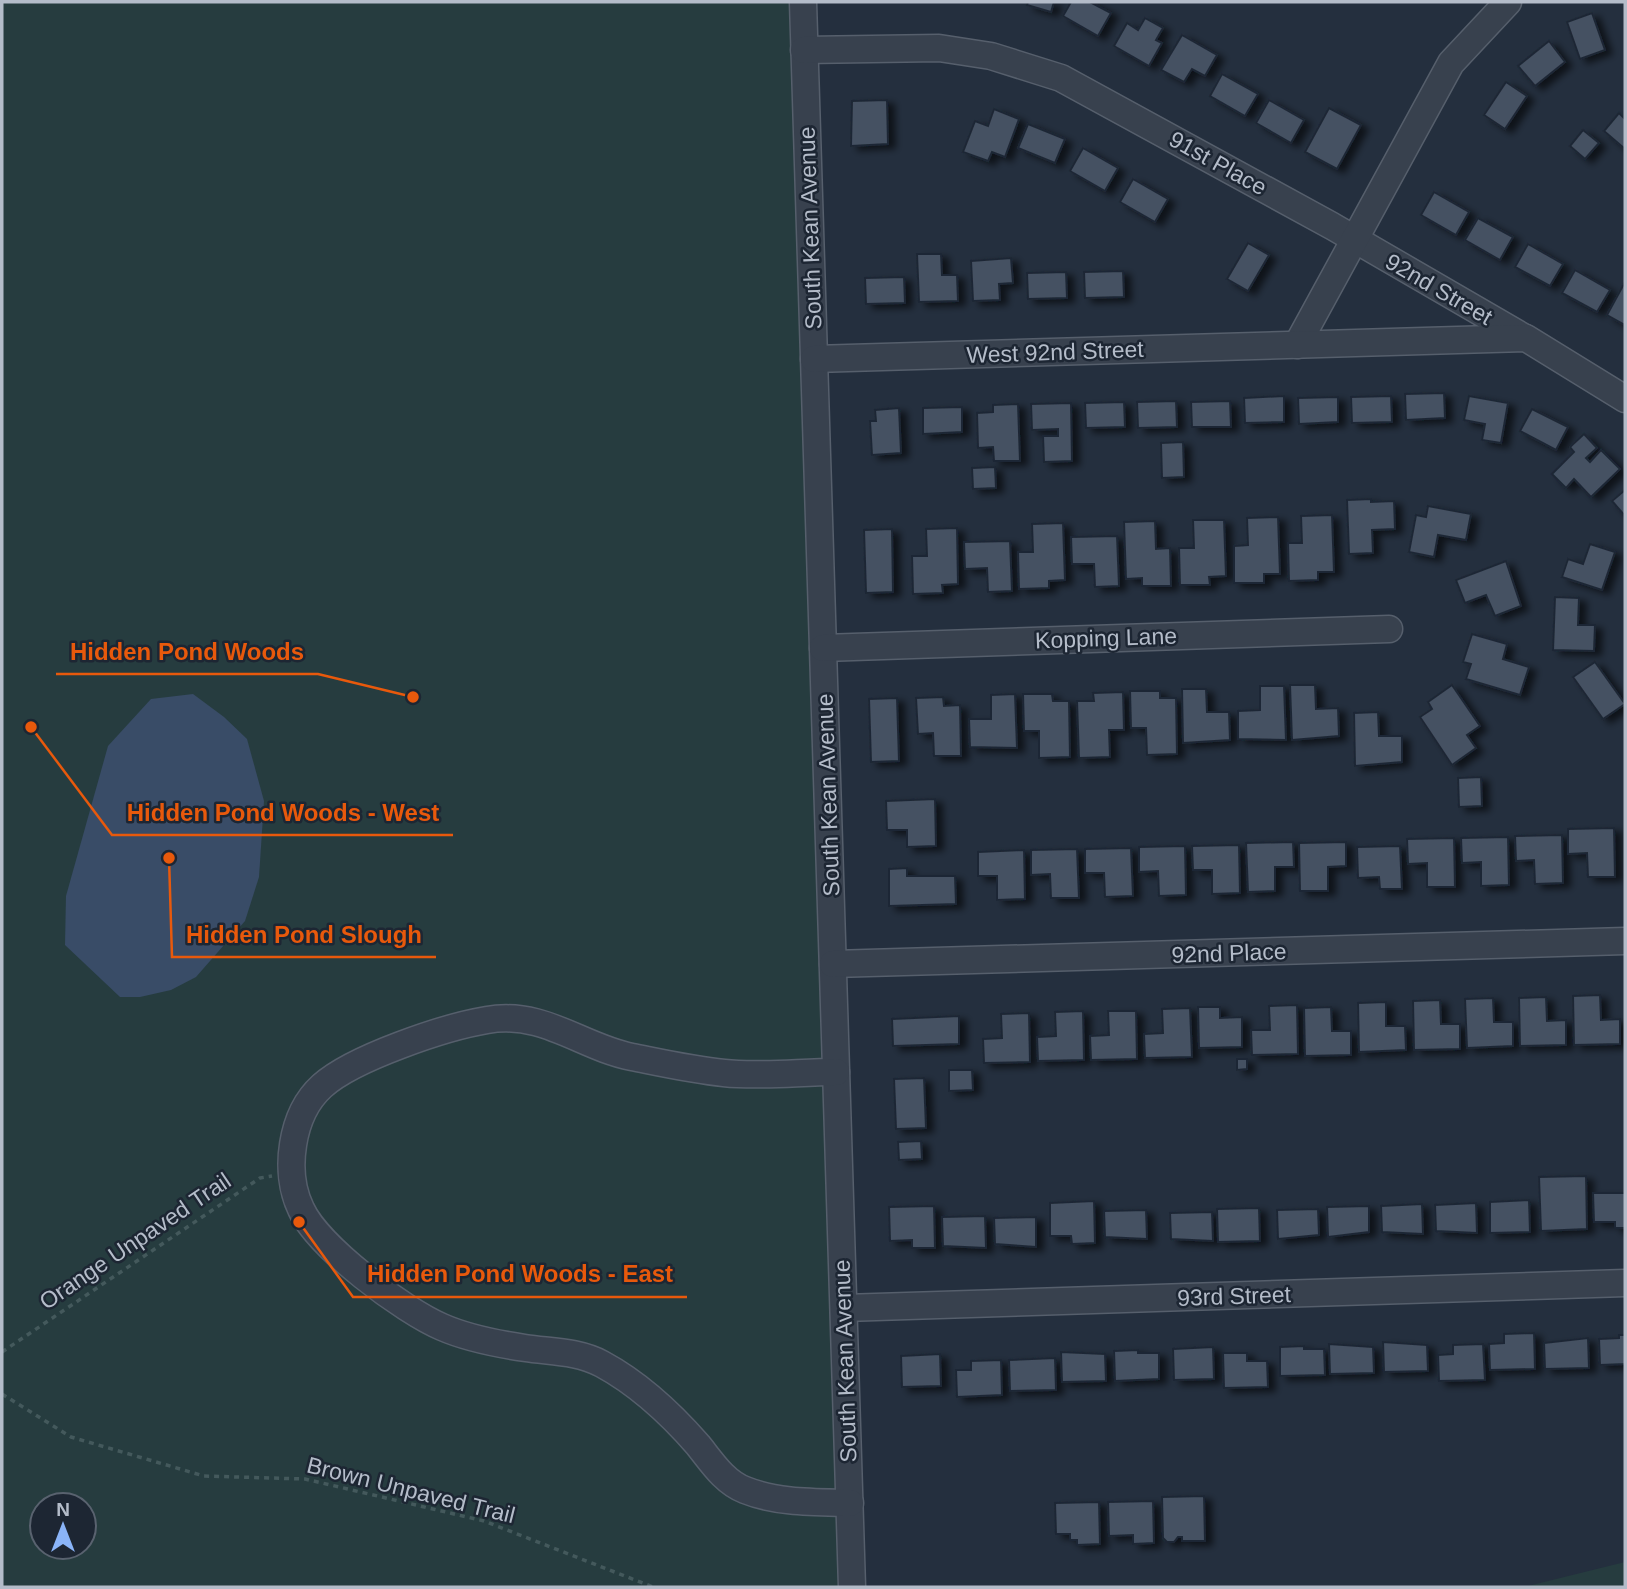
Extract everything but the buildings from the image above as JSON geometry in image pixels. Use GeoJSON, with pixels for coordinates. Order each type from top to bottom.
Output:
{"type":"FeatureCollection","features":[{"type":"Feature","properties":{"kind":"street","name":"South Kean Avenue"},"geometry":{"type":"LineString","coordinates":[[803,2],[852,1587]]}},
{"type":"Feature","properties":{"kind":"street"},"geometry":{"type":"LineString","coordinates":[[1297,345],[1352,239],[1451,62],[1508,2]]}},
{"type":"Feature","properties":{"kind":"street","name":"91st Place"},"geometry":{"type":"LineString","coordinates":[[804,50],[939,48],[991,56],[1062,78],[1352,239]]}},
{"type":"Feature","properties":{"kind":"street","name":"92nd Street"},"geometry":{"type":"LineString","coordinates":[[1352,239],[1526,338]]}},
{"type":"Feature","properties":{"kind":"street"},"geometry":{"type":"LineString","coordinates":[[1526,338],[1625,399]]}},
{"type":"Feature","properties":{"kind":"street","name":"West 92nd Street"},"geometry":{"type":"LineString","coordinates":[[814,359],[1526,338]]}},
{"type":"Feature","properties":{"kind":"street","name":"Kopping Lane"},"geometry":{"type":"LineString","coordinates":[[823,648],[1389,629]]}},
{"type":"Feature","properties":{"kind":"street","name":"92nd Place"},"geometry":{"type":"LineString","coordinates":[[833,964],[1625,941]]}},
{"type":"Feature","properties":{"kind":"street"},"geometry":{"type":"LineString","coordinates":[[836,1072],[727,1074],[627,1056],[558,1027],[526,1020],[488,1020],[418,1040],[363,1061],[322,1086],[302,1112],[292,1138],[293,1173],[301,1210],[319,1232],[377,1289],[422,1316],[441,1327],[480,1339],[526,1348],[566,1351],[598,1362],[630,1380],[652,1399],[698,1446],[712,1465],[742,1489],[766,1496],[850,1503]]}},
{"type":"Feature","properties":{"kind":"street","name":"93rd Street"},"geometry":{"type":"LineString","coordinates":[[844,1308],[1625,1283]]}},
{"type":"Feature","properties":{"kind":"path","name":"Orange Unpaved Trail"},"geometry":{"type":"LineString","coordinates":[[2,1352],[260,1178],[293,1173]]}},
{"type":"Feature","properties":{"kind":"path","name":"Brown Unpaved Trail"},"geometry":{"type":"LineString","coordinates":[[2,1394],[71,1437],[204,1476],[305,1479],[484,1521],[653,1587]]}},
{"type":"Feature","properties":{"kind":"green space"},"geometry":{"type":"Polygon","coordinates":[[[2,2],[801,2],[854,1587],[2,1587],[2,2]]]}},
{"type":"Feature","properties":{"kind":"green space"},"geometry":{"type":"Polygon","coordinates":[[[1625,1562],[1625,1587],[1524,1587],[1625,1562]]]}},
{"type":"Feature","properties":{"kind":"water"},"geometry":{"type":"Polygon","coordinates":[[[193,694],[224,717],[247,739],[264,801],[259,877],[245,921],[196,977],[171,990],[140,997],[120,997],[65,945],[66,896],[108,746],[151,699],[193,694]]]}},
{"type":"Feature","properties":{"kind":"place","name":"Hidden Pond Woods"},"geometry":{"type":"Point","coordinates":[413,697]}},
{"type":"Feature","properties":{"kind":"place","name":"Hidden Pond Woods - West"},"geometry":{"type":"Point","coordinates":[31,727]}},
{"type":"Feature","properties":{"kind":"place","name":"Hidden Pond Slough"},"geometry":{"type":"Point","coordinates":[169,858]}},
{"type":"Feature","properties":{"kind":"place","name":"Hidden Pond Woods - East"},"geometry":{"type":"Point","coordinates":[299,1222]}}]}
